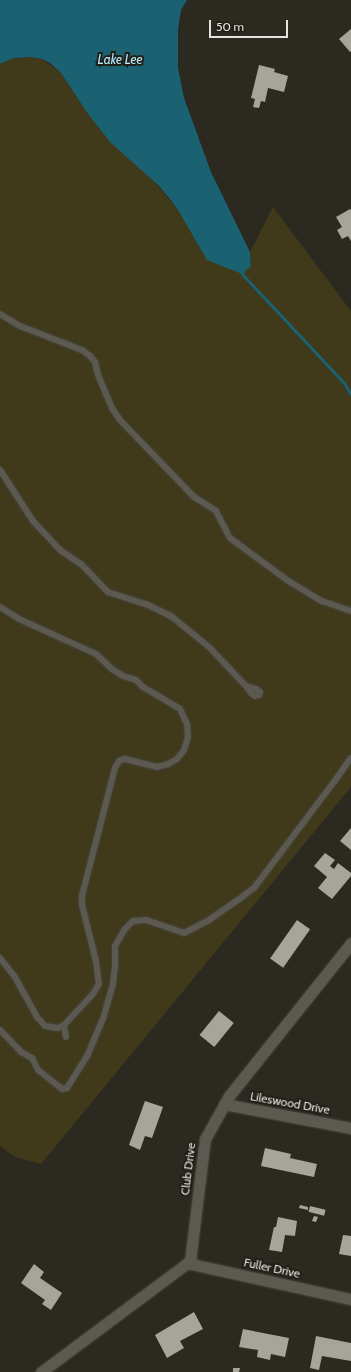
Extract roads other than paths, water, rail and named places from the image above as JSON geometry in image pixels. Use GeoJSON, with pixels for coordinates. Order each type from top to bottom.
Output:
{"type":"FeatureCollection","features":[{"type":"Feature","properties":{"kind":"street","name":"Club Drive"},"geometry":{"type":"LineString","coordinates":[[187,1263],[190,1261],[206,1139],[224,1104],[351,943]]}},
{"type":"Feature","properties":{"kind":"street","name":"Lileswood Drive"},"geometry":{"type":"LineString","coordinates":[[224,1104],[351,1128]]}},
{"type":"Feature","properties":{"kind":"street","name":"Fuller Drive"},"geometry":{"type":"LineString","coordinates":[[187,1263],[351,1299]]}},
{"type":"Feature","properties":{"kind":"street"},"geometry":{"type":"LineString","coordinates":[[41,1372],[187,1263]]}},
{"type":"Feature","properties":{"kind":"lane"},"geometry":{"type":"LineString","coordinates":[[0,314],[20,326],[82,350],[90,356],[95,362],[98,375],[112,408],[120,420],[194,496],[216,511],[230,538],[290,582],[322,601],[351,611]]}},
{"type":"Feature","properties":{"kind":"lane"},"geometry":{"type":"LineString","coordinates":[[0,470],[33,521],[60,550],[81,564],[108,592],[146,604],[171,616],[209,647],[246,686]]}},
{"type":"Feature","properties":{"kind":"lane"},"geometry":{"type":"LineString","coordinates":[[0,606],[19,619],[96,654],[112,670],[123,676],[136,680],[143,687],[180,710],[187,724],[188,737],[184,750],[177,759],[168,764],[157,767],[124,759],[119,761],[115,768],[82,896],[82,905],[96,961],[99,984],[92,995],[64,1025],[58,1028],[45,1026],[36,1017],[14,977],[0,958]]}},
{"type":"Feature","properties":{"kind":"lane"},"geometry":{"type":"LineString","coordinates":[[0,1030],[20,1052],[32,1058],[38,1070],[62,1088],[67,1088],[88,1054],[103,1019],[113,983],[115,946],[125,929],[133,921],[146,920],[184,933],[202,924],[254,888],[351,758]]}},
{"type":"Feature","properties":{"kind":"lane"},"geometry":{"type":"LineString","coordinates":[[64,1025],[66,1037]]}},
{"type":"Feature","properties":{"kind":"water","name":"Lake Lee"},"geometry":{"type":"Polygon","coordinates":[[[0,0],[187,0],[181,10],[178,30],[178,68],[184,98],[211,172],[250,252],[251,266],[242,274],[207,260],[178,210],[169,198],[158,185],[111,143],[88,114],[61,73],[50,63],[42,59],[31,57],[14,58],[0,64],[0,0]]]}},
{"type":"Feature","properties":{"kind":"waterway"},"geometry":{"type":"LineString","coordinates":[[243,270],[242,274],[344,383],[351,394]]}}]}
